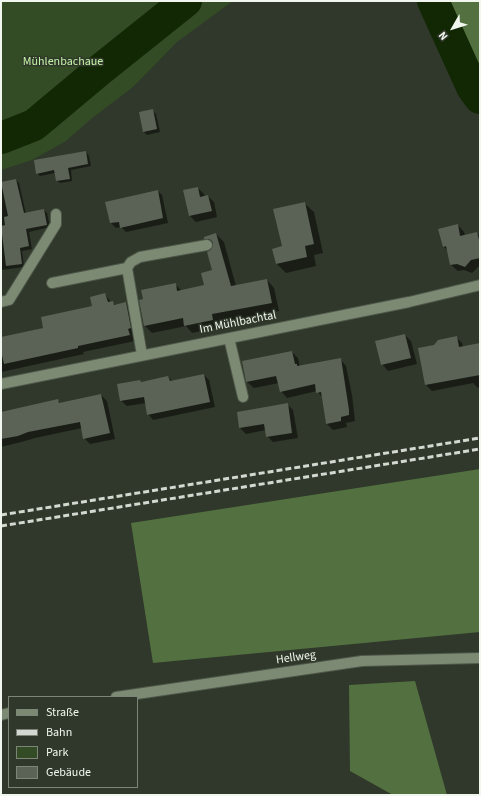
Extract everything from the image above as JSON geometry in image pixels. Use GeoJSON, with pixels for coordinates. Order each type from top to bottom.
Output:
{"type":"FeatureCollection","features":[{"type":"Feature","properties":{"kind":"street"},"geometry":{"type":"LineString","coordinates":[[1,302],[9,300],[56,224],[56,214]]}},
{"type":"Feature","properties":{"kind":"street"},"geometry":{"type":"LineString","coordinates":[[142,355],[127,268],[131,262],[140,257],[207,245]]}},
{"type":"Feature","properties":{"kind":"street"},"geometry":{"type":"LineString","coordinates":[[52,283],[127,268]]}},
{"type":"Feature","properties":{"kind":"street","name":"Im Mühlbachtal"},"geometry":{"type":"LineString","coordinates":[[1,384],[409,302],[480,285]]}},
{"type":"Feature","properties":{"kind":"street"},"geometry":{"type":"LineString","coordinates":[[229,338],[243,397]]}},
{"type":"Feature","properties":{"kind":"street","name":"Hellweg"},"geometry":{"type":"LineString","coordinates":[[123,696],[362,661],[480,658]]}},
{"type":"Feature","properties":{"kind":"green space","name":"Mühlenbachaue"},"geometry":{"type":"Polygon","coordinates":[[[1,1],[233,1],[177,42],[133,87],[91,119],[66,141],[32,160],[1,170],[1,1]]]}},
{"type":"Feature","properties":{"kind":"green space"},"geometry":{"type":"Polygon","coordinates":[[[450,1],[480,1],[480,74],[477,71],[450,1]]]}},
{"type":"Feature","properties":{"kind":"green space"},"geometry":{"type":"Polygon","coordinates":[[[480,469],[480,632],[153,663],[131,523],[480,469]]]}},
{"type":"Feature","properties":{"kind":"green space"},"geometry":{"type":"Polygon","coordinates":[[[415,681],[447,795],[393,795],[350,771],[349,685],[415,681]]]}},
{"type":"Feature","properties":{"kind":"building"},"geometry":{"type":"Polygon","coordinates":[[[153,109],[157,129],[143,132],[139,112],[153,109]]]}},
{"type":"Feature","properties":{"kind":"building"},"geometry":{"type":"Polygon","coordinates":[[[86,151],[88,164],[68,168],[70,179],[56,181],[54,170],[36,174],[34,160],[86,151]]]}},
{"type":"Feature","properties":{"kind":"building"},"geometry":{"type":"Polygon","coordinates":[[[16,179],[24,213],[44,209],[47,225],[26,229],[29,246],[20,248],[22,264],[6,266],[1,226],[5,225],[4,217],[8,216],[1,182],[16,179]]]}},
{"type":"Feature","properties":{"kind":"building"},"geometry":{"type":"Polygon","coordinates":[[[198,187],[200,197],[208,195],[212,211],[189,216],[183,190],[198,187]]]}},
{"type":"Feature","properties":{"kind":"building"},"geometry":{"type":"Polygon","coordinates":[[[158,190],[163,218],[120,228],[119,222],[110,223],[105,202],[158,190]]]}},
{"type":"Feature","properties":{"kind":"building"},"geometry":{"type":"Polygon","coordinates":[[[305,202],[314,244],[305,246],[307,257],[276,264],[272,249],[282,246],[273,209],[305,202]]]}},
{"type":"Feature","properties":{"kind":"building"},"geometry":{"type":"Polygon","coordinates":[[[458,224],[460,236],[477,232],[480,244],[480,258],[471,260],[465,267],[457,264],[450,265],[446,246],[443,247],[438,229],[458,224]]]}},
{"type":"Feature","properties":{"kind":"building"},"geometry":{"type":"Polygon","coordinates":[[[216,233],[231,286],[267,279],[272,303],[212,314],[213,320],[184,326],[183,318],[144,326],[139,300],[143,299],[141,290],[176,283],[177,291],[204,285],[201,273],[212,270],[207,252],[211,250],[213,244],[212,241],[209,239],[204,239],[204,237],[216,233]]]}},
{"type":"Feature","properties":{"kind":"building"},"geometry":{"type":"Polygon","coordinates":[[[105,293],[108,302],[113,301],[114,305],[126,302],[131,328],[128,329],[130,335],[4,364],[1,351],[1,337],[43,328],[41,317],[92,306],[90,297],[105,293]]]}},
{"type":"Feature","properties":{"kind":"building"},"geometry":{"type":"Polygon","coordinates":[[[405,334],[411,358],[381,365],[375,341],[405,334]]]}},
{"type":"Feature","properties":{"kind":"building"},"geometry":{"type":"Polygon","coordinates":[[[457,336],[459,347],[480,343],[480,375],[425,385],[418,348],[434,345],[438,340],[457,336]]]}},
{"type":"Feature","properties":{"kind":"building"},"geometry":{"type":"Polygon","coordinates":[[[292,351],[295,364],[297,364],[297,366],[341,358],[349,415],[341,417],[341,421],[326,424],[321,392],[316,393],[315,384],[280,392],[276,376],[246,382],[242,361],[292,351]]]}},
{"type":"Feature","properties":{"kind":"building"},"geometry":{"type":"Polygon","coordinates":[[[204,374],[210,402],[147,415],[144,397],[120,401],[117,384],[140,380],[141,382],[168,376],[170,381],[204,374]]]}},
{"type":"Feature","properties":{"kind":"building"},"geometry":{"type":"Polygon","coordinates":[[[101,394],[110,433],[83,439],[80,422],[1,439],[1,412],[58,399],[59,403],[101,394]]]}},
{"type":"Feature","properties":{"kind":"building"},"geometry":{"type":"Polygon","coordinates":[[[288,403],[292,433],[266,437],[264,424],[239,428],[237,412],[288,403]]]}},
{"type":"Feature","properties":{"kind":"waterway"},"geometry":{"type":"LineString","coordinates":[[1,138],[34,125],[186,1]]}},
{"type":"Feature","properties":{"kind":"waterway"},"geometry":{"type":"LineString","coordinates":[[433,1],[472,87],[480,98]]}},
{"type":"Feature","properties":{"kind":"railway"},"geometry":{"type":"LineString","coordinates":[[1,515],[480,438]]}},
{"type":"Feature","properties":{"kind":"railway"},"geometry":{"type":"LineString","coordinates":[[1,526],[480,449]]}}]}
